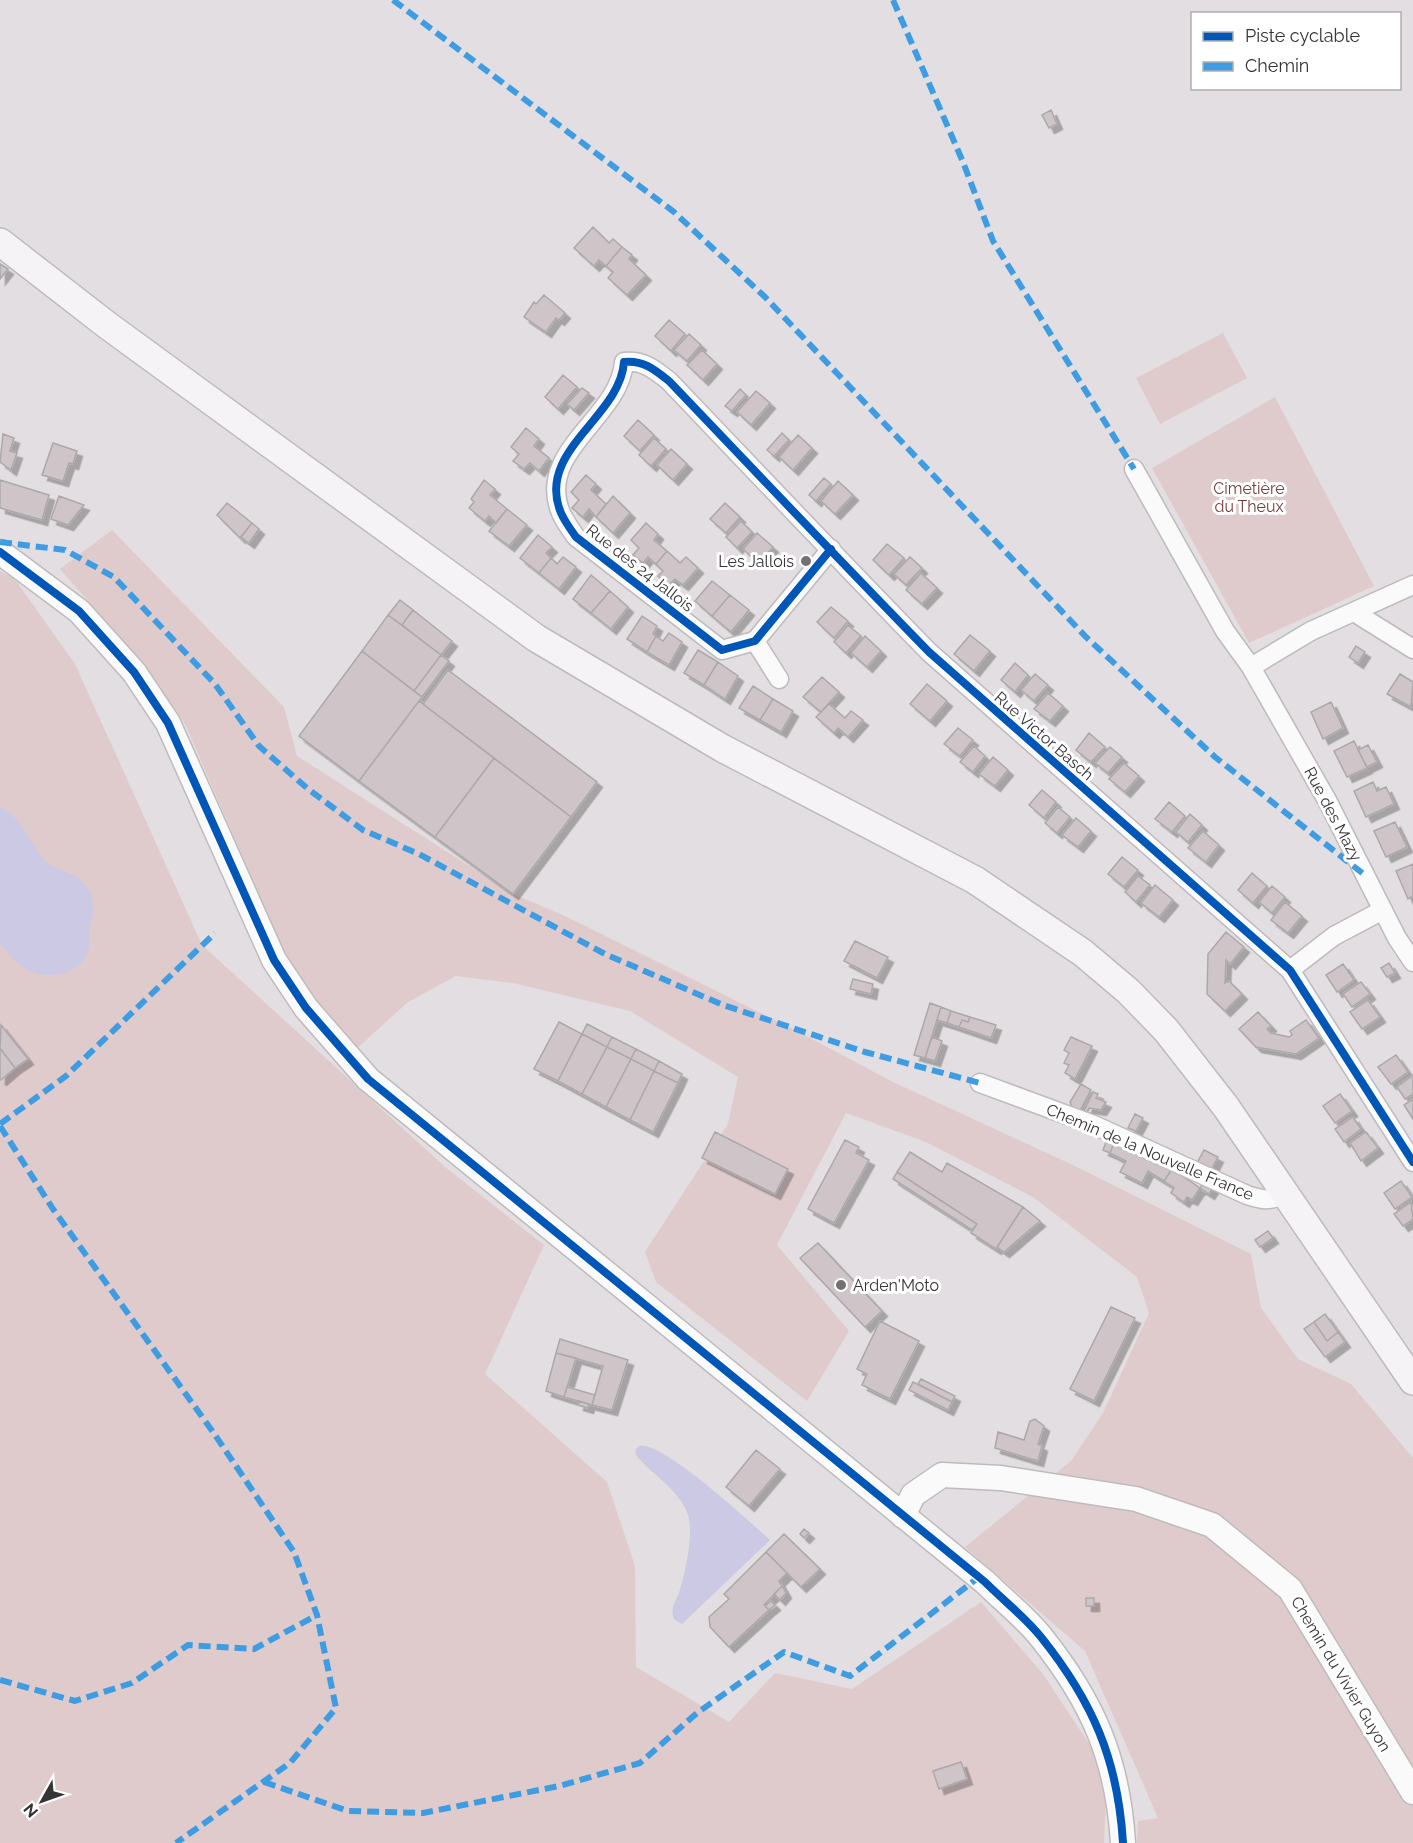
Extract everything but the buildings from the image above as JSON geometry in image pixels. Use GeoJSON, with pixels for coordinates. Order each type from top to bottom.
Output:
{"type":"FeatureCollection","features":[{"type":"Feature","properties":{"kind":"main road"},"geometry":{"type":"LineString","coordinates":[[0,242],[107,326],[536,638],[722,747],[975,880],[1083,953],[1128,991],[1166,1030],[1226,1107],[1413,1381]]}},
{"type":"Feature","properties":{"kind":"street","name":"Rue Victor Basch"},"geometry":{"type":"LineString","coordinates":[[624,362],[642,363],[669,381],[929,652],[1290,970],[1413,1162]]}},
{"type":"Feature","properties":{"kind":"street","name":"Rue des 24 Jallois"},"geometry":{"type":"LineString","coordinates":[[624,362],[623,377],[614,396],[567,452],[560,472],[556,495],[561,514],[576,537],[722,650],[755,641]]}},
{"type":"Feature","properties":{"kind":"street","name":"Rue des Mazy"},"geometry":{"type":"LineString","coordinates":[[1134,469],[1225,631],[1251,667],[1328,802],[1383,910],[1413,962]]}},
{"type":"Feature","properties":{"kind":"street"},"geometry":{"type":"LineString","coordinates":[[779,679],[755,641],[831,549]]}},
{"type":"Feature","properties":{"kind":"street"},"geometry":{"type":"LineString","coordinates":[[0,552],[79,611],[134,672],[168,723],[274,960],[306,1008],[368,1079],[985,1582],[1040,1635],[1078,1690],[1107,1748],[1121,1804],[1123,1843]]}},
{"type":"Feature","properties":{"kind":"street"},"geometry":{"type":"LineString","coordinates":[[1251,667],[1311,631],[1413,585]]}},
{"type":"Feature","properties":{"kind":"street"},"geometry":{"type":"LineString","coordinates":[[1354,612],[1413,649]]}},
{"type":"Feature","properties":{"kind":"street"},"geometry":{"type":"LineString","coordinates":[[1290,970],[1334,936],[1383,910]]}},
{"type":"Feature","properties":{"kind":"street","name":"Chemin de la Nouvelle France"},"geometry":{"type":"LineString","coordinates":[[980,1083],[1095,1125],[1247,1195],[1264,1200],[1276,1199],[1286,1193]]}},
{"type":"Feature","properties":{"kind":"street","name":"Chemin du Vivier Guyon"},"geometry":{"type":"LineString","coordinates":[[903,1516],[913,1495],[942,1475],[1001,1478],[1136,1499],[1212,1525],[1290,1589],[1413,1792]]}},
{"type":"Feature","properties":{"kind":"green space"},"geometry":{"type":"Polygon","coordinates":[[[1223,333],[1247,378],[1160,424],[1136,378],[1223,333]]]}},
{"type":"Feature","properties":{"kind":"green space","name":"Cimetière du Theux"},"geometry":{"type":"Polygon","coordinates":[[[1275,397],[1374,586],[1249,643],[1152,468],[1275,397]]]}},
{"type":"Feature","properties":{"kind":"green space"},"geometry":{"type":"Polygon","coordinates":[[[112,530],[284,707],[297,756],[513,894],[563,915],[799,1032],[891,1081],[1079,1168],[1251,1254],[1261,1308],[1298,1359],[1351,1384],[1413,1458],[1413,1843],[1137,1843],[1138,1821],[1158,1818],[1085,1651],[965,1547],[1071,1461],[1103,1413],[1149,1313],[1137,1277],[1033,1197],[926,1142],[846,1113],[777,1245],[849,1331],[807,1401],[656,1282],[645,1252],[728,1124],[738,1077],[630,1011],[513,983],[456,976],[408,1002],[354,1051],[314,1002],[280,951],[255,886],[186,726],[147,668],[60,569],[112,530]]]}},
{"type":"Feature","properties":{"kind":"green space"},"geometry":{"type":"Polygon","coordinates":[[[0,571],[14,578],[75,664],[202,945],[445,1167],[544,1245],[485,1374],[607,1482],[635,1566],[636,1667],[729,1722],[775,1673],[852,1689],[981,1602],[1043,1674],[1107,1771],[1104,1843],[0,1843],[0,571]]]}},
{"type":"Feature","properties":{"kind":"water"},"geometry":{"type":"Polygon","coordinates":[[[0,807],[19,823],[49,864],[79,878],[91,895],[93,911],[88,951],[78,966],[61,974],[34,973],[18,964],[0,944],[0,807]]]}},
{"type":"Feature","properties":{"kind":"water"},"geometry":{"type":"Polygon","coordinates":[[[639,1446],[651,1448],[667,1456],[706,1484],[770,1540],[682,1624],[674,1619],[673,1606],[679,1593],[688,1554],[690,1523],[679,1498],[636,1455],[635,1450],[639,1446]]]}},
{"type":"Feature","properties":{"kind":"marked path"},"geometry":{"type":"LineString","coordinates":[[393,0],[674,212],[765,297],[1086,637],[1215,757],[1366,876]]}},
{"type":"Feature","properties":{"kind":"marked path"},"geometry":{"type":"LineString","coordinates":[[893,0],[963,162],[993,241],[1134,469]]}},
{"type":"Feature","properties":{"kind":"marked path"},"geometry":{"type":"LineString","coordinates":[[0,542],[65,550],[114,577],[215,684],[259,746],[308,789],[363,830],[419,854],[605,954],[723,1005],[865,1052],[980,1083]]}},
{"type":"Feature","properties":{"kind":"marked path"},"geometry":{"type":"LineString","coordinates":[[0,1124],[66,1076],[215,933]]}},
{"type":"Feature","properties":{"kind":"marked path"},"geometry":{"type":"LineString","coordinates":[[0,1126],[53,1209],[213,1432],[294,1552],[317,1615],[336,1708],[290,1763],[176,1843]]}},
{"type":"Feature","properties":{"kind":"marked path"},"geometry":{"type":"LineString","coordinates":[[264,1782],[348,1811],[423,1813],[559,1786],[640,1763],[697,1713],[784,1652],[850,1676],[979,1577]]}},
{"type":"Feature","properties":{"kind":"marked path"},"geometry":{"type":"LineString","coordinates":[[0,1680],[75,1701],[132,1683],[188,1645],[254,1649],[317,1615]]}},
{"type":"Feature","properties":{"kind":"cycle path"},"geometry":{"type":"LineString","coordinates":[[831,549],[755,641],[722,650],[576,537],[561,513],[556,491],[559,471],[568,453],[609,400],[619,382],[624,362],[643,364],[669,381],[766,483],[798,516],[831,550],[929,652],[1290,970],[1413,1162]]}},
{"type":"Feature","properties":{"kind":"cycle path"},"geometry":{"type":"LineString","coordinates":[[0,552],[79,611],[134,672],[168,723],[274,960],[306,1008],[368,1079],[985,1582],[1035,1630],[1075,1685],[1100,1733],[1115,1785],[1123,1843]]}},
{"type":"Feature","properties":{"kind":"place","name":"Les Jallois"},"geometry":{"type":"Point","coordinates":[806,561]}},
{"type":"Feature","properties":{"kind":"place","name":"Arden'Moto"},"geometry":{"type":"Point","coordinates":[841,1285]}}]}
